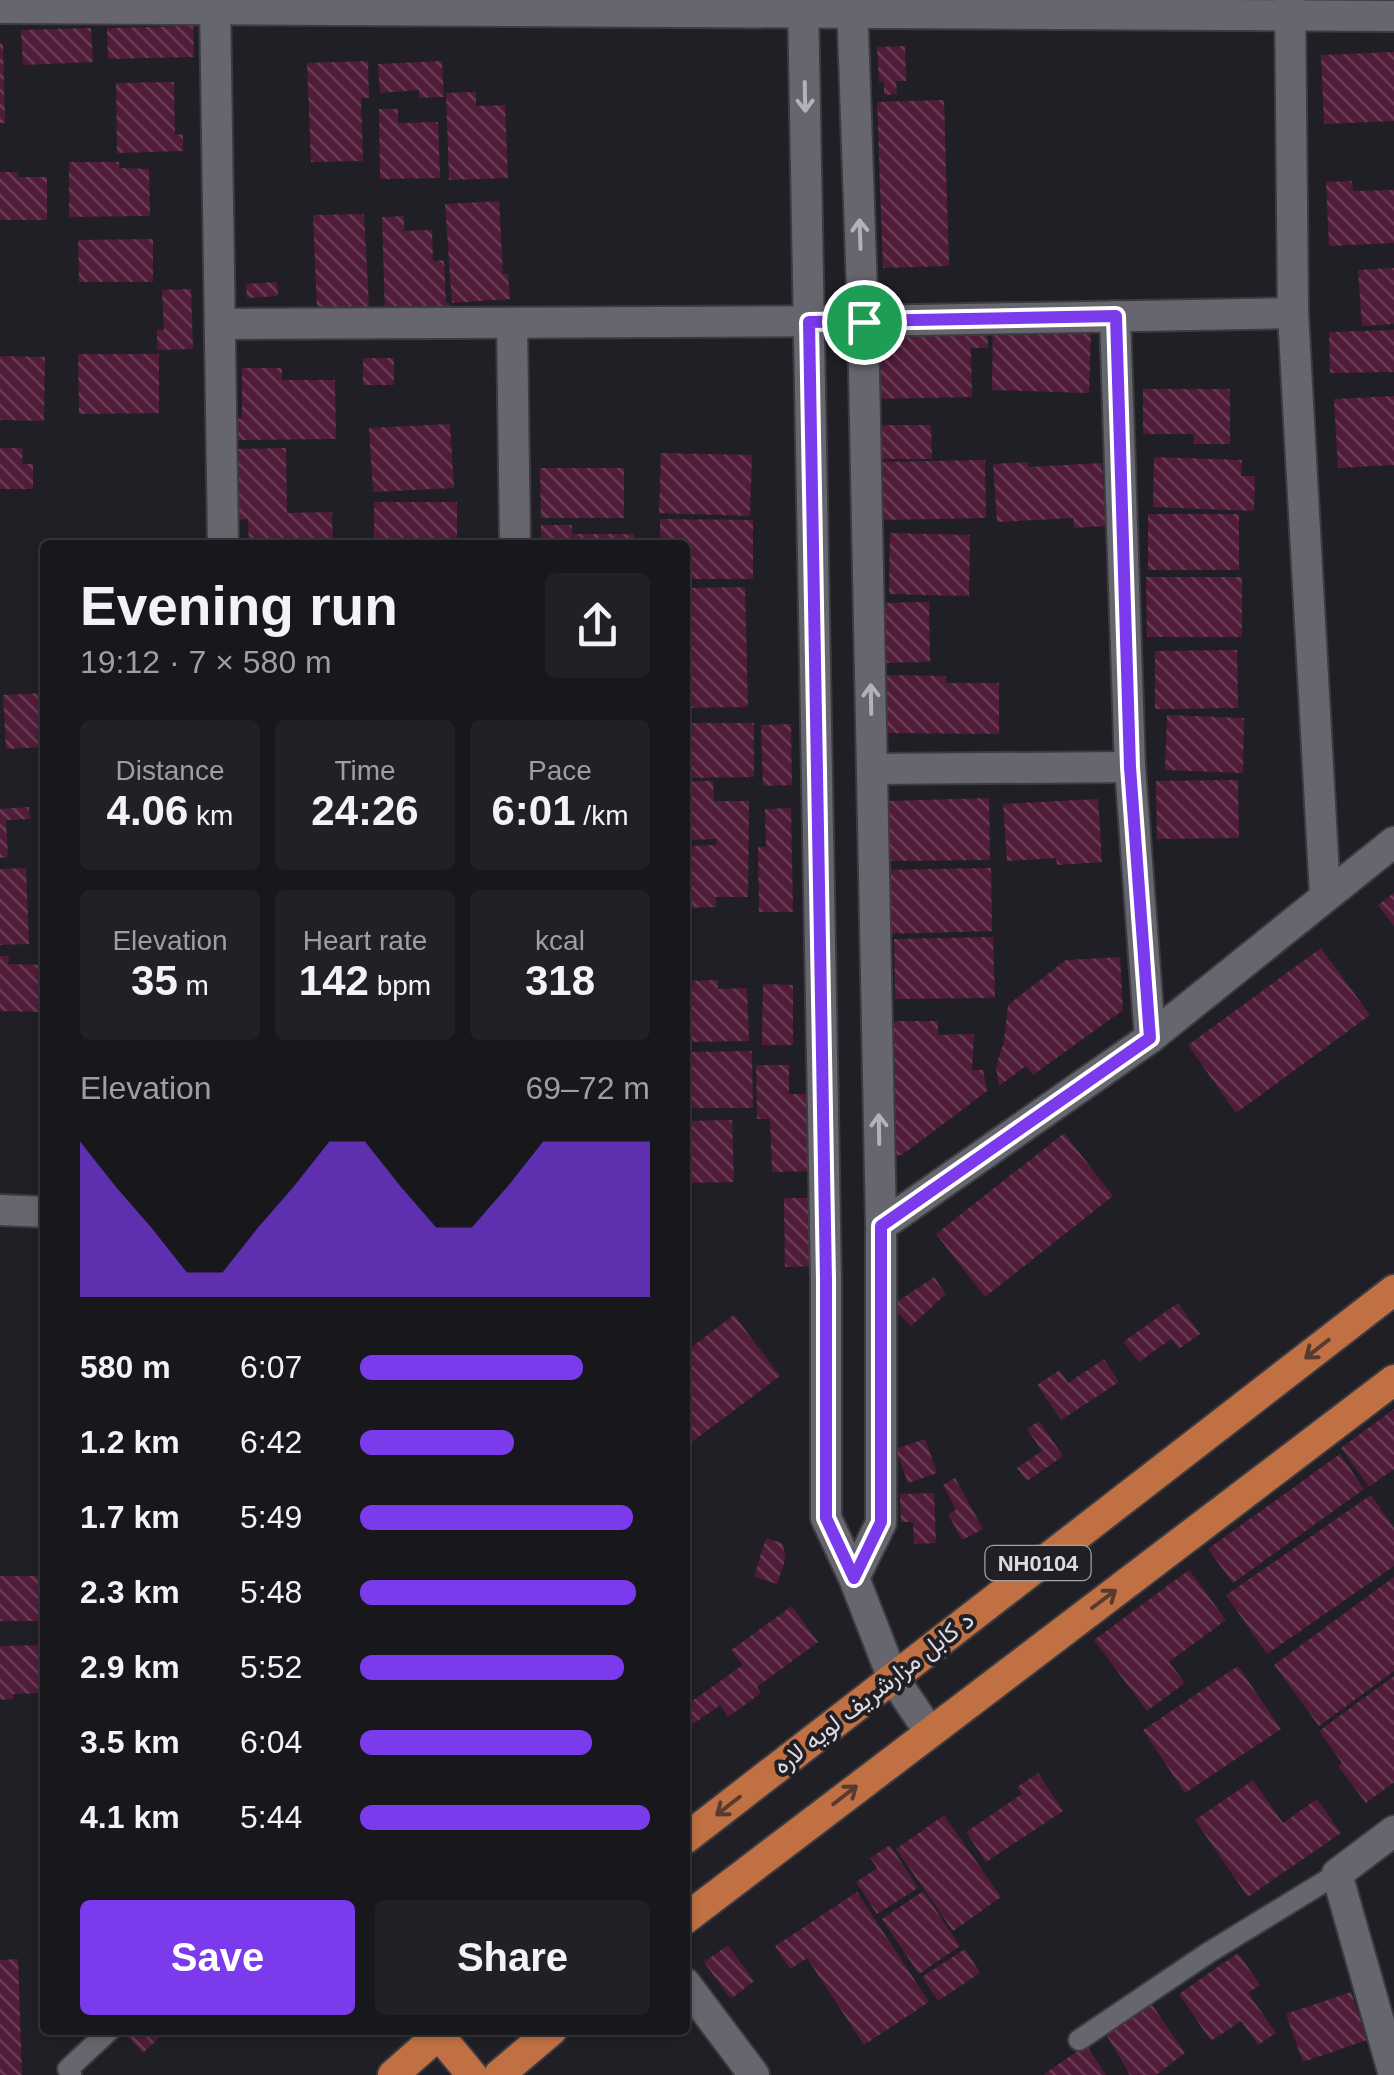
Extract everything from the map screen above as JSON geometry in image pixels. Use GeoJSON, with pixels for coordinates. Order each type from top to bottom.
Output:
{"type":"FeatureCollection","features":[{"type":"Feature","properties":{"kind":"highway","name":"د کابل مزارشریف لویه لاره"},"geometry":{"type":"LineString","coordinates":[[690,1836],[1394,1290]]}},
{"type":"Feature","properties":{"kind":"highway","name":"NH0104"},"geometry":{"type":"LineString","coordinates":[[690,1915],[1394,1380]]}},
{"type":"Feature","properties":{"kind":"highway"},"geometry":{"type":"LineString","coordinates":[[393,2075],[432,2035]]}},
{"type":"Feature","properties":{"kind":"highway"},"geometry":{"type":"LineString","coordinates":[[438,2035],[472,2075]]}},
{"type":"Feature","properties":{"kind":"highway"},"geometry":{"type":"LineString","coordinates":[[499,2075],[546,2035]]}},
{"type":"Feature","properties":{"kind":"street"},"geometry":{"type":"LineString","coordinates":[[215,5],[224,540]]}},
{"type":"Feature","properties":{"kind":"street"},"geometry":{"type":"LineString","coordinates":[[803,6],[826,1280],[826,1518],[892,1676],[929,1731]]}},
{"type":"Feature","properties":{"kind":"street"},"geometry":{"type":"LineString","coordinates":[[852,7],[864,322],[881,1226],[881,1522],[854,1578]]}},
{"type":"Feature","properties":{"kind":"street"},"geometry":{"type":"LineString","coordinates":[[0,8],[1290,8],[1394,16]]}},
{"type":"Feature","properties":{"kind":"street"},"geometry":{"type":"LineString","coordinates":[[1290,8],[1293,313],[1325,895]]}},
{"type":"Feature","properties":{"kind":"street"},"geometry":{"type":"LineString","coordinates":[[220,324],[864,322],[1293,313]]}},
{"type":"Feature","properties":{"kind":"street"},"geometry":{"type":"LineString","coordinates":[[1116,316],[1130,767],[1150,1038]]}},
{"type":"Feature","properties":{"kind":"street"},"geometry":{"type":"LineString","coordinates":[[512,323],[515,540]]}},
{"type":"Feature","properties":{"kind":"street"},"geometry":{"type":"LineString","coordinates":[[872,769],[1130,767]]}},
{"type":"Feature","properties":{"kind":"street"},"geometry":{"type":"LineString","coordinates":[[881,1226],[1150,1038],[1394,842]]}},
{"type":"Feature","properties":{"kind":"street"},"geometry":{"type":"LineString","coordinates":[[0,1210],[40,1212]]}},
{"type":"Feature","properties":{"kind":"street"},"geometry":{"type":"LineString","coordinates":[[826,1280],[880,1279]]}},
{"type":"Feature","properties":{"kind":"street"},"geometry":{"type":"LineString","coordinates":[[1394,1830],[1338,1874],[1394,2075]]}},
{"type":"Feature","properties":{"kind":"street"},"geometry":{"type":"LineString","coordinates":[[690,1990],[754,2075]]}},
{"type":"Feature","properties":{"kind":"lane"},"geometry":{"type":"LineString","coordinates":[[1079,2040],[1208,1953],[1338,1874]]}},
{"type":"Feature","properties":{"kind":"lane"},"geometry":{"type":"LineString","coordinates":[[71,2075],[68,2069],[105,2035]]}},
{"type":"Feature","properties":{"kind":"building"},"geometry":{"type":"Polygon","coordinates":[[[193,26],[194,57],[108,59],[107,28],[193,26]]]}},
{"type":"Feature","properties":{"kind":"building"},"geometry":{"type":"Polygon","coordinates":[[[91,28],[93,62],[23,65],[21,30],[91,28]]]}},
{"type":"Feature","properties":{"kind":"building"},"geometry":{"type":"Polygon","coordinates":[[[3,43],[5,123],[0,123],[3,43]]]}},
{"type":"Feature","properties":{"kind":"building"},"geometry":{"type":"Polygon","coordinates":[[[905,46],[906,81],[896,81],[897,94],[884,95],[884,82],[879,82],[877,47],[905,46]]]}},
{"type":"Feature","properties":{"kind":"building"},"geometry":{"type":"Polygon","coordinates":[[[1394,52],[1394,121],[1324,124],[1321,55],[1394,52]]]}},
{"type":"Feature","properties":{"kind":"building"},"geometry":{"type":"Polygon","coordinates":[[[368,61],[369,98],[361,98],[363,161],[311,162],[307,63],[368,61]]]}},
{"type":"Feature","properties":{"kind":"building"},"geometry":{"type":"Polygon","coordinates":[[[442,61],[444,97],[419,98],[419,90],[380,93],[378,64],[442,61]]]}},
{"type":"Feature","properties":{"kind":"building"},"geometry":{"type":"Polygon","coordinates":[[[174,82],[175,135],[183,134],[183,151],[117,153],[116,83],[174,82]]]}},
{"type":"Feature","properties":{"kind":"building"},"geometry":{"type":"Polygon","coordinates":[[[476,92],[476,106],[505,105],[508,178],[449,180],[446,93],[476,92]]]}},
{"type":"Feature","properties":{"kind":"building"},"geometry":{"type":"Polygon","coordinates":[[[944,100],[949,266],[883,268],[877,102],[944,100]]]}},
{"type":"Feature","properties":{"kind":"building"},"geometry":{"type":"Polygon","coordinates":[[[379,109],[398,109],[398,123],[438,122],[440,178],[380,179],[379,109]]]}},
{"type":"Feature","properties":{"kind":"building"},"geometry":{"type":"Polygon","coordinates":[[[69,162],[119,162],[119,168],[149,169],[150,216],[69,217],[69,162]]]}},
{"type":"Feature","properties":{"kind":"building"},"geometry":{"type":"Polygon","coordinates":[[[0,172],[18,172],[18,177],[47,177],[47,220],[0,220],[0,172]]]}},
{"type":"Feature","properties":{"kind":"building"},"geometry":{"type":"Polygon","coordinates":[[[1352,181],[1353,191],[1394,190],[1394,243],[1329,246],[1326,182],[1352,181]]]}},
{"type":"Feature","properties":{"kind":"building"},"geometry":{"type":"Polygon","coordinates":[[[499,201],[503,274],[508,274],[510,299],[452,303],[445,204],[499,201]]]}},
{"type":"Feature","properties":{"kind":"building"},"geometry":{"type":"Polygon","coordinates":[[[364,214],[369,307],[317,309],[313,215],[364,214]]]}},
{"type":"Feature","properties":{"kind":"building"},"geometry":{"type":"Polygon","coordinates":[[[404,216],[404,231],[432,230],[433,261],[444,260],[450,312],[385,314],[382,217],[404,216]]]}},
{"type":"Feature","properties":{"kind":"building"},"geometry":{"type":"Polygon","coordinates":[[[153,239],[153,282],[79,282],[78,240],[153,239]]]}},
{"type":"Feature","properties":{"kind":"building"},"geometry":{"type":"Polygon","coordinates":[[[1394,268],[1394,324],[1362,326],[1358,270],[1394,268]]]}},
{"type":"Feature","properties":{"kind":"building"},"geometry":{"type":"Polygon","coordinates":[[[277,282],[278,296],[247,298],[246,284],[277,282]]]}},
{"type":"Feature","properties":{"kind":"building"},"geometry":{"type":"Polygon","coordinates":[[[191,289],[193,349],[157,350],[157,330],[164,330],[162,290],[191,289]]]}},
{"type":"Feature","properties":{"kind":"building"},"geometry":{"type":"Polygon","coordinates":[[[993,321],[1030,331],[1091,333],[1089,393],[992,390],[993,321]]]}},
{"type":"Feature","properties":{"kind":"building"},"geometry":{"type":"Polygon","coordinates":[[[987,325],[988,348],[971,348],[972,397],[877,399],[876,327],[987,325]]]}},
{"type":"Feature","properties":{"kind":"building"},"geometry":{"type":"Polygon","coordinates":[[[1394,330],[1394,372],[1330,373],[1329,332],[1394,330]]]}},
{"type":"Feature","properties":{"kind":"building"},"geometry":{"type":"Polygon","coordinates":[[[78,354],[159,354],[159,413],[79,414],[78,354]]]}},
{"type":"Feature","properties":{"kind":"building"},"geometry":{"type":"Polygon","coordinates":[[[0,356],[45,357],[44,421],[0,420],[0,356]]]}},
{"type":"Feature","properties":{"kind":"building"},"geometry":{"type":"Polygon","coordinates":[[[363,358],[394,358],[394,385],[363,385],[363,358]]]}},
{"type":"Feature","properties":{"kind":"building"},"geometry":{"type":"Polygon","coordinates":[[[242,368],[282,368],[282,380],[335,380],[336,439],[236,440],[236,418],[242,419],[242,368]]]}},
{"type":"Feature","properties":{"kind":"building"},"geometry":{"type":"Polygon","coordinates":[[[1143,389],[1230,389],[1230,444],[1194,444],[1194,434],[1143,434],[1143,389]]]}},
{"type":"Feature","properties":{"kind":"building"},"geometry":{"type":"Polygon","coordinates":[[[1394,396],[1394,465],[1338,468],[1334,399],[1394,396]]]}},
{"type":"Feature","properties":{"kind":"building"},"geometry":{"type":"Polygon","coordinates":[[[450,424],[454,488],[373,492],[369,428],[450,424]]]}},
{"type":"Feature","properties":{"kind":"building"},"geometry":{"type":"Polygon","coordinates":[[[879,425],[931,425],[932,459],[879,459],[879,425]]]}},
{"type":"Feature","properties":{"kind":"building"},"geometry":{"type":"Polygon","coordinates":[[[0,448],[23,448],[22,464],[33,464],[33,489],[0,489],[0,448]]]}},
{"type":"Feature","properties":{"kind":"building"},"geometry":{"type":"Polygon","coordinates":[[[286,448],[287,513],[332,512],[333,540],[249,540],[248,519],[237,520],[235,449],[286,448]]]}},
{"type":"Feature","properties":{"kind":"building"},"geometry":{"type":"Polygon","coordinates":[[[661,453],[752,455],[750,516],[659,513],[661,453]]]}},
{"type":"Feature","properties":{"kind":"building"},"geometry":{"type":"Polygon","coordinates":[[[1154,457],[1242,460],[1241,476],[1255,476],[1254,511],[1153,507],[1154,457]]]}},
{"type":"Feature","properties":{"kind":"building"},"geometry":{"type":"Polygon","coordinates":[[[985,460],[986,518],[880,520],[878,462],[985,460]]]}},
{"type":"Feature","properties":{"kind":"building"},"geometry":{"type":"Polygon","coordinates":[[[1028,462],[1028,467],[1102,463],[1106,526],[1074,528],[1073,518],[997,522],[993,464],[1028,462]]]}},
{"type":"Feature","properties":{"kind":"building"},"geometry":{"type":"Polygon","coordinates":[[[540,468],[624,468],[624,518],[541,518],[540,468]]]}},
{"type":"Feature","properties":{"kind":"building"},"geometry":{"type":"Polygon","coordinates":[[[374,502],[457,502],[457,540],[374,540],[374,502]]]}},
{"type":"Feature","properties":{"kind":"building"},"geometry":{"type":"Polygon","coordinates":[[[1148,514],[1239,514],[1239,570],[1148,570],[1148,514]]]}},
{"type":"Feature","properties":{"kind":"building"},"geometry":{"type":"Polygon","coordinates":[[[660,519],[753,520],[753,579],[690,579],[690,540],[660,540],[660,519]]]}},
{"type":"Feature","properties":{"kind":"building"},"geometry":{"type":"Polygon","coordinates":[[[541,525],[572,525],[572,534],[634,534],[634,540],[541,540],[541,525]]]}},
{"type":"Feature","properties":{"kind":"building"},"geometry":{"type":"Polygon","coordinates":[[[890,533],[970,535],[969,596],[889,594],[890,533]]]}},
{"type":"Feature","properties":{"kind":"building"},"geometry":{"type":"Polygon","coordinates":[[[1146,577],[1242,577],[1242,637],[1147,637],[1146,577]]]}},
{"type":"Feature","properties":{"kind":"building"},"geometry":{"type":"Polygon","coordinates":[[[745,587],[748,707],[690,708],[690,588],[745,587]]]}},
{"type":"Feature","properties":{"kind":"building"},"geometry":{"type":"Polygon","coordinates":[[[929,602],[930,662],[880,663],[878,603],[929,602]]]}},
{"type":"Feature","properties":{"kind":"building"},"geometry":{"type":"Polygon","coordinates":[[[1237,650],[1238,708],[1155,709],[1155,651],[1237,650]]]}},
{"type":"Feature","properties":{"kind":"building"},"geometry":{"type":"Polygon","coordinates":[[[886,675],[946,676],[946,683],[999,683],[999,734],[886,733],[886,675]]]}},
{"type":"Feature","properties":{"kind":"building"},"geometry":{"type":"Polygon","coordinates":[[[40,693],[40,747],[6,749],[3,695],[40,693]]]}},
{"type":"Feature","properties":{"kind":"building"},"geometry":{"type":"Polygon","coordinates":[[[1167,715],[1244,718],[1243,773],[1165,770],[1167,715]]]}},
{"type":"Feature","properties":{"kind":"building"},"geometry":{"type":"Polygon","coordinates":[[[690,723],[754,723],[754,777],[690,778],[690,723]]]}},
{"type":"Feature","properties":{"kind":"building"},"geometry":{"type":"Polygon","coordinates":[[[791,724],[792,785],[763,786],[761,725],[791,724]]]}},
{"type":"Feature","properties":{"kind":"building"},"geometry":{"type":"Polygon","coordinates":[[[1238,780],[1239,838],[1157,839],[1156,781],[1238,780]]]}},
{"type":"Feature","properties":{"kind":"building"},"geometry":{"type":"Polygon","coordinates":[[[690,781],[713,781],[714,801],[749,801],[748,897],[716,897],[716,907],[690,908],[690,846],[716,845],[717,839],[690,840],[690,781]]]}},
{"type":"Feature","properties":{"kind":"building"},"geometry":{"type":"Polygon","coordinates":[[[989,798],[990,860],[890,861],[889,801],[989,798]]]}},
{"type":"Feature","properties":{"kind":"building"},"geometry":{"type":"Polygon","coordinates":[[[1098,799],[1102,862],[1057,865],[1056,858],[1007,861],[1003,804],[1098,799]]]}},
{"type":"Feature","properties":{"kind":"building"},"geometry":{"type":"Polygon","coordinates":[[[29,807],[30,819],[6,820],[8,857],[0,858],[0,809],[29,807]]]}},
{"type":"Feature","properties":{"kind":"building"},"geometry":{"type":"Polygon","coordinates":[[[791,808],[793,912],[759,912],[758,847],[766,847],[765,809],[791,808]]]}},
{"type":"Feature","properties":{"kind":"building"},"geometry":{"type":"Polygon","coordinates":[[[26,868],[29,944],[0,945],[0,869],[26,868]]]}},
{"type":"Feature","properties":{"kind":"building"},"geometry":{"type":"Polygon","coordinates":[[[991,868],[992,931],[886,934],[885,870],[991,868]]]}},
{"type":"Feature","properties":{"kind":"building"},"geometry":{"type":"Polygon","coordinates":[[[1394,893],[1394,926],[1378,905],[1394,893]]]}},
{"type":"Feature","properties":{"kind":"building"},"geometry":{"type":"Polygon","coordinates":[[[993,937],[995,998],[895,999],[894,939],[993,937]]]}},
{"type":"Feature","properties":{"kind":"building"},"geometry":{"type":"Polygon","coordinates":[[[1321,948],[1370,1015],[1236,1113],[1188,1045],[1321,948]]]}},
{"type":"Feature","properties":{"kind":"building"},"geometry":{"type":"Polygon","coordinates":[[[0,956],[9,956],[8,964],[40,965],[40,1012],[0,1011],[0,956]]]}},
{"type":"Feature","properties":{"kind":"building"},"geometry":{"type":"Polygon","coordinates":[[[1120,957],[1123,1010],[1033,1075],[1026,1066],[999,1086],[996,1067],[1008,1005],[1066,960],[1120,957]]]}},
{"type":"Feature","properties":{"kind":"building"},"geometry":{"type":"Polygon","coordinates":[[[718,980],[718,989],[747,988],[749,1041],[690,1042],[690,981],[718,980]]]}},
{"type":"Feature","properties":{"kind":"building"},"geometry":{"type":"Polygon","coordinates":[[[763,984],[793,985],[793,1045],[762,1045],[763,984]]]}},
{"type":"Feature","properties":{"kind":"building"},"geometry":{"type":"Polygon","coordinates":[[[890,1021],[938,1021],[938,1035],[974,1034],[972,1070],[983,1070],[987,1091],[902,1155],[893,1155],[890,1021]]]}},
{"type":"Feature","properties":{"kind":"building"},"geometry":{"type":"Polygon","coordinates":[[[752,1051],[753,1108],[690,1108],[690,1052],[752,1051]]]}},
{"type":"Feature","properties":{"kind":"building"},"geometry":{"type":"Polygon","coordinates":[[[756,1065],[789,1065],[789,1094],[814,1094],[817,1171],[772,1172],[770,1119],[757,1119],[756,1065]]]}},
{"type":"Feature","properties":{"kind":"building"},"geometry":{"type":"Polygon","coordinates":[[[732,1120],[734,1182],[690,1183],[690,1121],[732,1120]]]}},
{"type":"Feature","properties":{"kind":"building"},"geometry":{"type":"Polygon","coordinates":[[[1064,1133],[1113,1196],[985,1297],[936,1234],[1064,1133]]]}},
{"type":"Feature","properties":{"kind":"building"},"geometry":{"type":"Polygon","coordinates":[[[784,1198],[819,1198],[821,1266],[785,1267],[784,1198]]]}},
{"type":"Feature","properties":{"kind":"building"},"geometry":{"type":"Polygon","coordinates":[[[934,1277],[946,1294],[911,1326],[891,1306],[934,1277]]]}},
{"type":"Feature","properties":{"kind":"building"},"geometry":{"type":"Polygon","coordinates":[[[1178,1303],[1200,1334],[1179,1349],[1171,1339],[1139,1362],[1123,1342],[1178,1303]]]}},
{"type":"Feature","properties":{"kind":"building"},"geometry":{"type":"Polygon","coordinates":[[[734,1315],[780,1376],[690,1443],[690,1348],[734,1315]]]}},
{"type":"Feature","properties":{"kind":"building"},"geometry":{"type":"Polygon","coordinates":[[[1104,1359],[1119,1382],[1061,1420],[1037,1385],[1060,1370],[1068,1383],[1104,1359]]]}},
{"type":"Feature","properties":{"kind":"building"},"geometry":{"type":"Polygon","coordinates":[[[1394,1409],[1394,1469],[1369,1487],[1341,1448],[1394,1409]]]}},
{"type":"Feature","properties":{"kind":"building"},"geometry":{"type":"Polygon","coordinates":[[[1039,1421],[1063,1456],[1027,1481],[1017,1468],[1042,1451],[1027,1429],[1039,1421]]]}},
{"type":"Feature","properties":{"kind":"building"},"geometry":{"type":"Polygon","coordinates":[[[925,1439],[937,1473],[908,1483],[896,1449],[925,1439]]]}},
{"type":"Feature","properties":{"kind":"building"},"geometry":{"type":"Polygon","coordinates":[[[1340,1454],[1364,1489],[1233,1583],[1208,1549],[1340,1454]]]}},
{"type":"Feature","properties":{"kind":"building"},"geometry":{"type":"Polygon","coordinates":[[[955,1478],[983,1529],[962,1540],[948,1514],[956,1510],[943,1485],[955,1478]]]}},
{"type":"Feature","properties":{"kind":"building"},"geometry":{"type":"Polygon","coordinates":[[[934,1493],[936,1543],[914,1544],[913,1522],[901,1522],[900,1494],[934,1493]]]}},
{"type":"Feature","properties":{"kind":"building"},"geometry":{"type":"Polygon","coordinates":[[[1371,1495],[1394,1528],[1394,1566],[1267,1654],[1226,1595],[1371,1495]]]}},
{"type":"Feature","properties":{"kind":"building"},"geometry":{"type":"Polygon","coordinates":[[[766,1538],[782,1543],[786,1557],[777,1584],[754,1577],[766,1538]]]}},
{"type":"Feature","properties":{"kind":"building"},"geometry":{"type":"Polygon","coordinates":[[[1189,1570],[1226,1620],[1169,1662],[1185,1683],[1147,1711],[1094,1640],[1189,1570]]]}},
{"type":"Feature","properties":{"kind":"building"},"geometry":{"type":"Polygon","coordinates":[[[0,1576],[40,1576],[40,1621],[0,1621],[0,1576]]]}},
{"type":"Feature","properties":{"kind":"building"},"geometry":{"type":"Polygon","coordinates":[[[1394,1577],[1394,1671],[1319,1726],[1274,1665],[1394,1577]]]}},
{"type":"Feature","properties":{"kind":"building"},"geometry":{"type":"Polygon","coordinates":[[[792,1606],[818,1642],[757,1687],[761,1693],[728,1717],[720,1705],[693,1724],[690,1702],[743,1665],[731,1650],[792,1606]]]}},
{"type":"Feature","properties":{"kind":"building"},"geometry":{"type":"Polygon","coordinates":[[[40,1645],[40,1693],[13,1694],[13,1699],[0,1700],[0,1646],[40,1645]]]}},
{"type":"Feature","properties":{"kind":"building"},"geometry":{"type":"Polygon","coordinates":[[[1238,1666],[1281,1729],[1185,1793],[1143,1730],[1238,1666]]]}},
{"type":"Feature","properties":{"kind":"building"},"geometry":{"type":"Polygon","coordinates":[[[1394,1676],[1394,1782],[1366,1803],[1338,1766],[1342,1763],[1319,1731],[1394,1676]]]}},
{"type":"Feature","properties":{"kind":"building"},"geometry":{"type":"Polygon","coordinates":[[[1038,1773],[1063,1811],[986,1862],[966,1832],[1022,1794],[1017,1787],[1038,1773]]]}},
{"type":"Feature","properties":{"kind":"building"},"geometry":{"type":"Polygon","coordinates":[[[1253,1780],[1283,1823],[1317,1799],[1341,1833],[1248,1897],[1195,1820],[1253,1780]]]}},
{"type":"Feature","properties":{"kind":"building"},"geometry":{"type":"Polygon","coordinates":[[[944,1815],[1001,1897],[953,1931],[896,1849],[944,1815]]]}},
{"type":"Feature","properties":{"kind":"building"},"geometry":{"type":"Polygon","coordinates":[[[890,1845],[918,1888],[877,1914],[856,1882],[877,1868],[870,1858],[890,1845]]]}},
{"type":"Feature","properties":{"kind":"building"},"geometry":{"type":"Polygon","coordinates":[[[923,1891],[960,1946],[919,1974],[882,1919],[923,1891]]]}},
{"type":"Feature","properties":{"kind":"building"},"geometry":{"type":"Polygon","coordinates":[[[857,1892],[929,2002],[864,2045],[807,1958],[790,1969],[775,1946],[857,1892]]]}},
{"type":"Feature","properties":{"kind":"building"},"geometry":{"type":"Polygon","coordinates":[[[728,1945],[754,1981],[731,1999],[704,1962],[728,1945]]]}},
{"type":"Feature","properties":{"kind":"building"},"geometry":{"type":"Polygon","coordinates":[[[965,1949],[980,1973],[938,2001],[922,1977],[965,1949]]]}},
{"type":"Feature","properties":{"kind":"building"},"geometry":{"type":"Polygon","coordinates":[[[1238,1953],[1260,1985],[1248,1993],[1276,2033],[1258,2045],[1241,2021],[1211,2041],[1179,1994],[1238,1953]]]}},
{"type":"Feature","properties":{"kind":"building"},"geometry":{"type":"Polygon","coordinates":[[[18,1959],[22,2075],[0,2075],[0,1960],[18,1959]]]}},
{"type":"Feature","properties":{"kind":"building"},"geometry":{"type":"Polygon","coordinates":[[[1351,1992],[1367,2040],[1303,2062],[1286,2014],[1351,1992]]]}},
{"type":"Feature","properties":{"kind":"building"},"geometry":{"type":"Polygon","coordinates":[[[1148,1999],[1185,2053],[1156,2075],[1130,2075],[1103,2029],[1148,1999]]]}},
{"type":"Feature","properties":{"kind":"building"},"geometry":{"type":"Polygon","coordinates":[[[126,2035],[162,2035],[143,2053],[126,2035]]]}},
{"type":"Feature","properties":{"kind":"building"},"geometry":{"type":"Polygon","coordinates":[[[1086,2045],[1106,2075],[1043,2075],[1086,2045]]]}},
{"type":"Feature","properties":{"kind":"route"},"geometry":{"type":"LineString","coordinates":[[1116,316],[1130,767],[1150,1038],[881,1226],[881,1522],[854,1578],[826,1518],[826,1280],[809,322],[864,322],[1116,316]]}}]}
